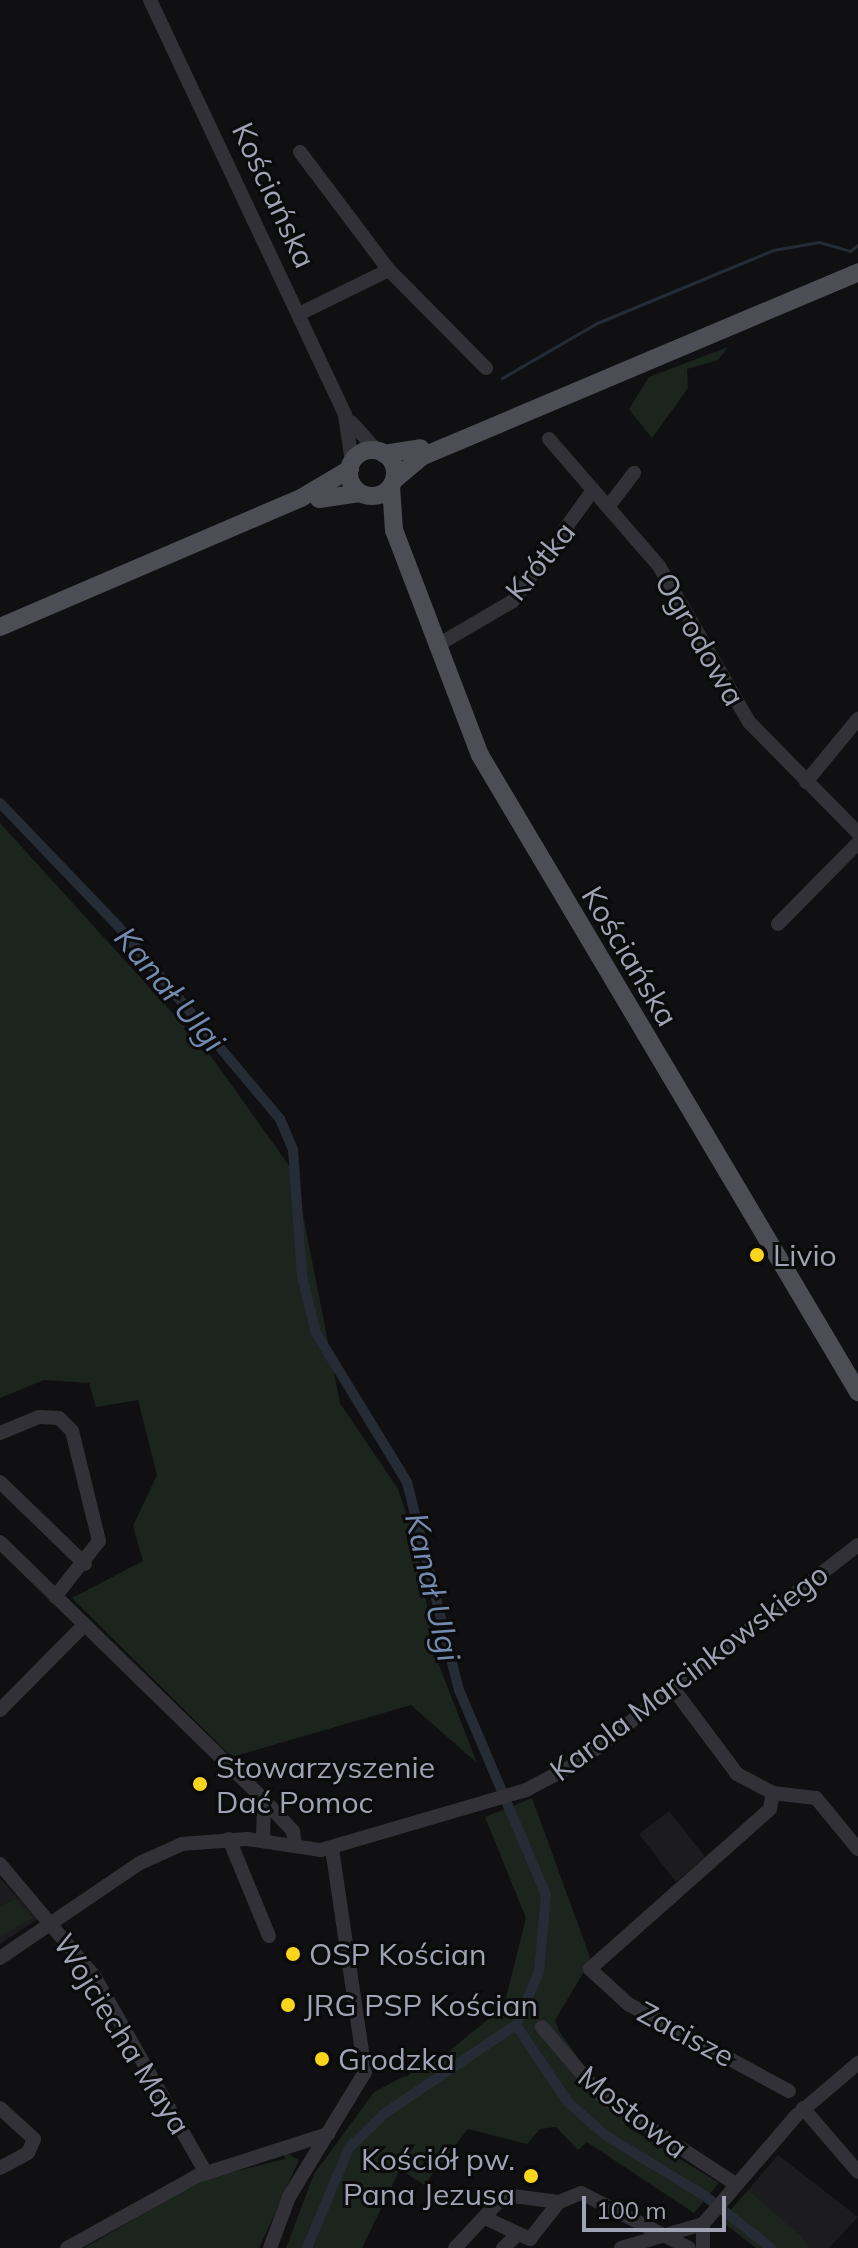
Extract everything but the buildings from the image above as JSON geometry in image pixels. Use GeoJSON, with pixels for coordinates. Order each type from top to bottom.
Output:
{"type":"FeatureCollection","features":[{"type":"Feature","properties":{"kind":"main road"},"geometry":{"type":"LineString","coordinates":[[0,627],[325,497],[363,494],[393,483],[421,457],[580,387],[858,272]]}},
{"type":"Feature","properties":{"kind":"main road"},"geometry":{"type":"LineString","coordinates":[[157,563],[381,452],[406,454],[580,387]]}},
{"type":"Feature","properties":{"kind":"main road","name":"Kościańska"},"geometry":{"type":"LineString","coordinates":[[381,452],[393,483],[394,530],[436,646],[502,796],[858,1392]]}},
{"type":"Feature","properties":{"kind":"main road","name":"Kościańska"},"geometry":{"type":"LineString","coordinates":[[351,466],[363,494],[394,530]]}},
{"type":"Feature","properties":{"kind":"street","name":"Kościańska"},"geometry":{"type":"LineString","coordinates":[[150,0],[345,415],[351,466]]}},
{"type":"Feature","properties":{"kind":"street"},"geometry":{"type":"LineString","coordinates":[[300,152],[389,270],[486,368]]}},
{"type":"Feature","properties":{"kind":"street"},"geometry":{"type":"LineString","coordinates":[[299,314],[389,270]]}},
{"type":"Feature","properties":{"kind":"street","name":"Kościańska"},"geometry":{"type":"LineString","coordinates":[[345,415],[381,452]]}},
{"type":"Feature","properties":{"kind":"street","name":"Ogrodowa"},"geometry":{"type":"LineString","coordinates":[[549,439],[659,566],[749,722],[858,833]]}},
{"type":"Feature","properties":{"kind":"street"},"geometry":{"type":"LineString","coordinates":[[608,507],[634,473]]}},
{"type":"Feature","properties":{"kind":"street","name":"Krótka"},"geometry":{"type":"LineString","coordinates":[[436,646],[513,601],[593,490]]}},
{"type":"Feature","properties":{"kind":"street"},"geometry":{"type":"LineString","coordinates":[[806,782],[858,719]]}},
{"type":"Feature","properties":{"kind":"street"},"geometry":{"type":"LineString","coordinates":[[778,924],[858,843]]}},
{"type":"Feature","properties":{"kind":"street"},"geometry":{"type":"LineString","coordinates":[[0,1433],[39,1417],[59,1418],[72,1431],[99,1541],[85,1564],[55,1597]]}},
{"type":"Feature","properties":{"kind":"street"},"geometry":{"type":"LineString","coordinates":[[0,1482],[85,1564]]}},
{"type":"Feature","properties":{"kind":"street"},"geometry":{"type":"LineString","coordinates":[[0,1542],[264,1800],[293,1831],[295,1845]]}},
{"type":"Feature","properties":{"kind":"street","name":"Karola Marcinkowskiego"},"geometry":{"type":"LineString","coordinates":[[332,1848],[487,1805],[523,1792],[579,1762],[858,1545]]}},
{"type":"Feature","properties":{"kind":"street"},"geometry":{"type":"LineString","coordinates":[[0,1710],[84,1625]]}},
{"type":"Feature","properties":{"kind":"street"},"geometry":{"type":"LineString","coordinates":[[672,1687],[737,1774],[773,1793],[816,1798],[858,1849]]}},
{"type":"Feature","properties":{"kind":"street","name":"Zacisze"},"geometry":{"type":"LineString","coordinates":[[773,1793],[770,1809],[590,1969],[628,2004],[789,2091]]}},
{"type":"Feature","properties":{"kind":"street"},"geometry":{"type":"LineString","coordinates":[[263,1840],[264,1800]]}},
{"type":"Feature","properties":{"kind":"street"},"geometry":{"type":"LineString","coordinates":[[229,1839],[269,1936]]}},
{"type":"Feature","properties":{"kind":"street"},"geometry":{"type":"LineString","coordinates":[[0,1958],[55,1925],[159,1852],[229,1839],[332,1848],[365,2060],[360,2085],[302,2173],[270,2248]]}},
{"type":"Feature","properties":{"kind":"street","name":"Wojciecha Maya"},"geometry":{"type":"LineString","coordinates":[[0,1864],[55,1925],[94,1976],[206,2173]]}},
{"type":"Feature","properties":{"kind":"street","name":"Mostowa"},"geometry":{"type":"LineString","coordinates":[[542,2027],[600,2095],[731,2187]]}},
{"type":"Feature","properties":{"kind":"street"},"geometry":{"type":"LineString","coordinates":[[703,2248],[705,2222],[731,2187],[803,2108],[858,2063]]}},
{"type":"Feature","properties":{"kind":"street"},"geometry":{"type":"LineString","coordinates":[[0,2108],[34,2139],[28,2153],[0,2168]]}},
{"type":"Feature","properties":{"kind":"street"},"geometry":{"type":"LineString","coordinates":[[803,2108],[858,2172]]}},
{"type":"Feature","properties":{"kind":"street"},"geometry":{"type":"LineString","coordinates":[[67,2248],[206,2173],[328,2134]]}},
{"type":"Feature","properties":{"kind":"street"},"geometry":{"type":"LineString","coordinates":[[295,2146],[302,2173]]}},
{"type":"Feature","properties":{"kind":"street"},"geometry":{"type":"LineString","coordinates":[[455,2248],[512,2192],[559,2202]]}},
{"type":"Feature","properties":{"kind":"street"},"geometry":{"type":"LineString","coordinates":[[503,2248],[526,2241],[559,2202],[581,2193],[689,2248]]}},
{"type":"Feature","properties":{"kind":"street"},"geometry":{"type":"LineString","coordinates":[[485,2218],[526,2241]]}},
{"type":"Feature","properties":{"kind":"street"},"geometry":{"type":"LineString","coordinates":[[621,2248],[705,2222]]}},
{"type":"Feature","properties":{"kind":"shaded area"},"geometry":{"type":"Polygon","coordinates":[[[728,347],[718,360],[687,369],[688,388],[652,438],[629,409],[649,377],[728,347]]]}},
{"type":"Feature","properties":{"kind":"shaded area"},"geometry":{"type":"Polygon","coordinates":[[[0,823],[208,1052],[295,1174],[340,1403],[398,1489],[417,1546],[435,1655],[477,1763],[411,1705],[232,1757],[72,1598],[143,1561],[133,1526],[157,1475],[138,1400],[96,1407],[89,1383],[44,1380],[0,1398],[0,823]]]}},
{"type":"Feature","properties":{"kind":"shaded area"},"geometry":{"type":"Polygon","coordinates":[[[532,1798],[591,1960],[555,2020],[559,2031],[591,2076],[636,2110],[625,2125],[719,2183],[694,2213],[587,2142],[578,2150],[556,2127],[540,2129],[527,2144],[468,2129],[424,2185],[400,2169],[362,2248],[286,2248],[314,2174],[374,2092],[442,2057],[504,2006],[526,1918],[485,1817],[532,1798]]]}},
{"type":"Feature","properties":{"kind":"shaded area"},"geometry":{"type":"Polygon","coordinates":[[[669,1811],[705,1857],[676,1882],[639,1834],[669,1811]]]}},
{"type":"Feature","properties":{"kind":"shaded area"},"geometry":{"type":"Polygon","coordinates":[[[0,1878],[38,1919],[0,1944],[0,1878]]]}},
{"type":"Feature","properties":{"kind":"shaded area"},"geometry":{"type":"Polygon","coordinates":[[[16,1899],[33,1918],[0,1936],[0,1907],[16,1899]]]}},
{"type":"Feature","properties":{"kind":"shaded area"},"geometry":{"type":"Polygon","coordinates":[[[283,2151],[299,2160],[259,2248],[84,2248],[204,2179],[285,2159],[283,2151]]]}},
{"type":"Feature","properties":{"kind":"shaded area"},"geometry":{"type":"Polygon","coordinates":[[[778,2155],[858,2217],[829,2248],[810,2248],[748,2190],[778,2155]]]}},
{"type":"Feature","properties":{"kind":"shaded area"},"geometry":{"type":"Polygon","coordinates":[[[748,2190],[801,2236],[810,2248],[756,2248],[721,2221],[748,2190]]]}},
{"type":"Feature","properties":{"kind":"waterway"},"geometry":{"type":"LineString","coordinates":[[502,378],[597,323],[773,250],[819,242],[850,251],[858,245]]}},
{"type":"Feature","properties":{"kind":"waterway","name":"Kanał Ulgi"},"geometry":{"type":"LineString","coordinates":[[0,803],[118,926],[280,1119],[293,1150],[302,1276],[316,1333],[407,1482],[459,1690],[546,1895],[539,1972],[516,2025],[385,2113],[349,2148],[307,2248]]}},
{"type":"Feature","properties":{"kind":"waterway"},"geometry":{"type":"LineString","coordinates":[[516,2025],[568,2102],[605,2135],[705,2196],[771,2248]]}},
{"type":"Feature","properties":{"kind":"place","name":"Livio"},"geometry":{"type":"Point","coordinates":[757,1255]}},
{"type":"Feature","properties":{"kind":"place","name":"Stowarzyszenie Dać Pomoc"},"geometry":{"type":"Point","coordinates":[200,1784]}},
{"type":"Feature","properties":{"kind":"place","name":"OSP Kościan"},"geometry":{"type":"Point","coordinates":[293,1954]}},
{"type":"Feature","properties":{"kind":"place","name":"JRG PSP Kościan"},"geometry":{"type":"Point","coordinates":[288,2005]}},
{"type":"Feature","properties":{"kind":"place","name":"Grodzka"},"geometry":{"type":"Point","coordinates":[322,2059]}},
{"type":"Feature","properties":{"kind":"place","name":"Kościół pw. Pana Jezusa"},"geometry":{"type":"Point","coordinates":[531,2176]}}]}
